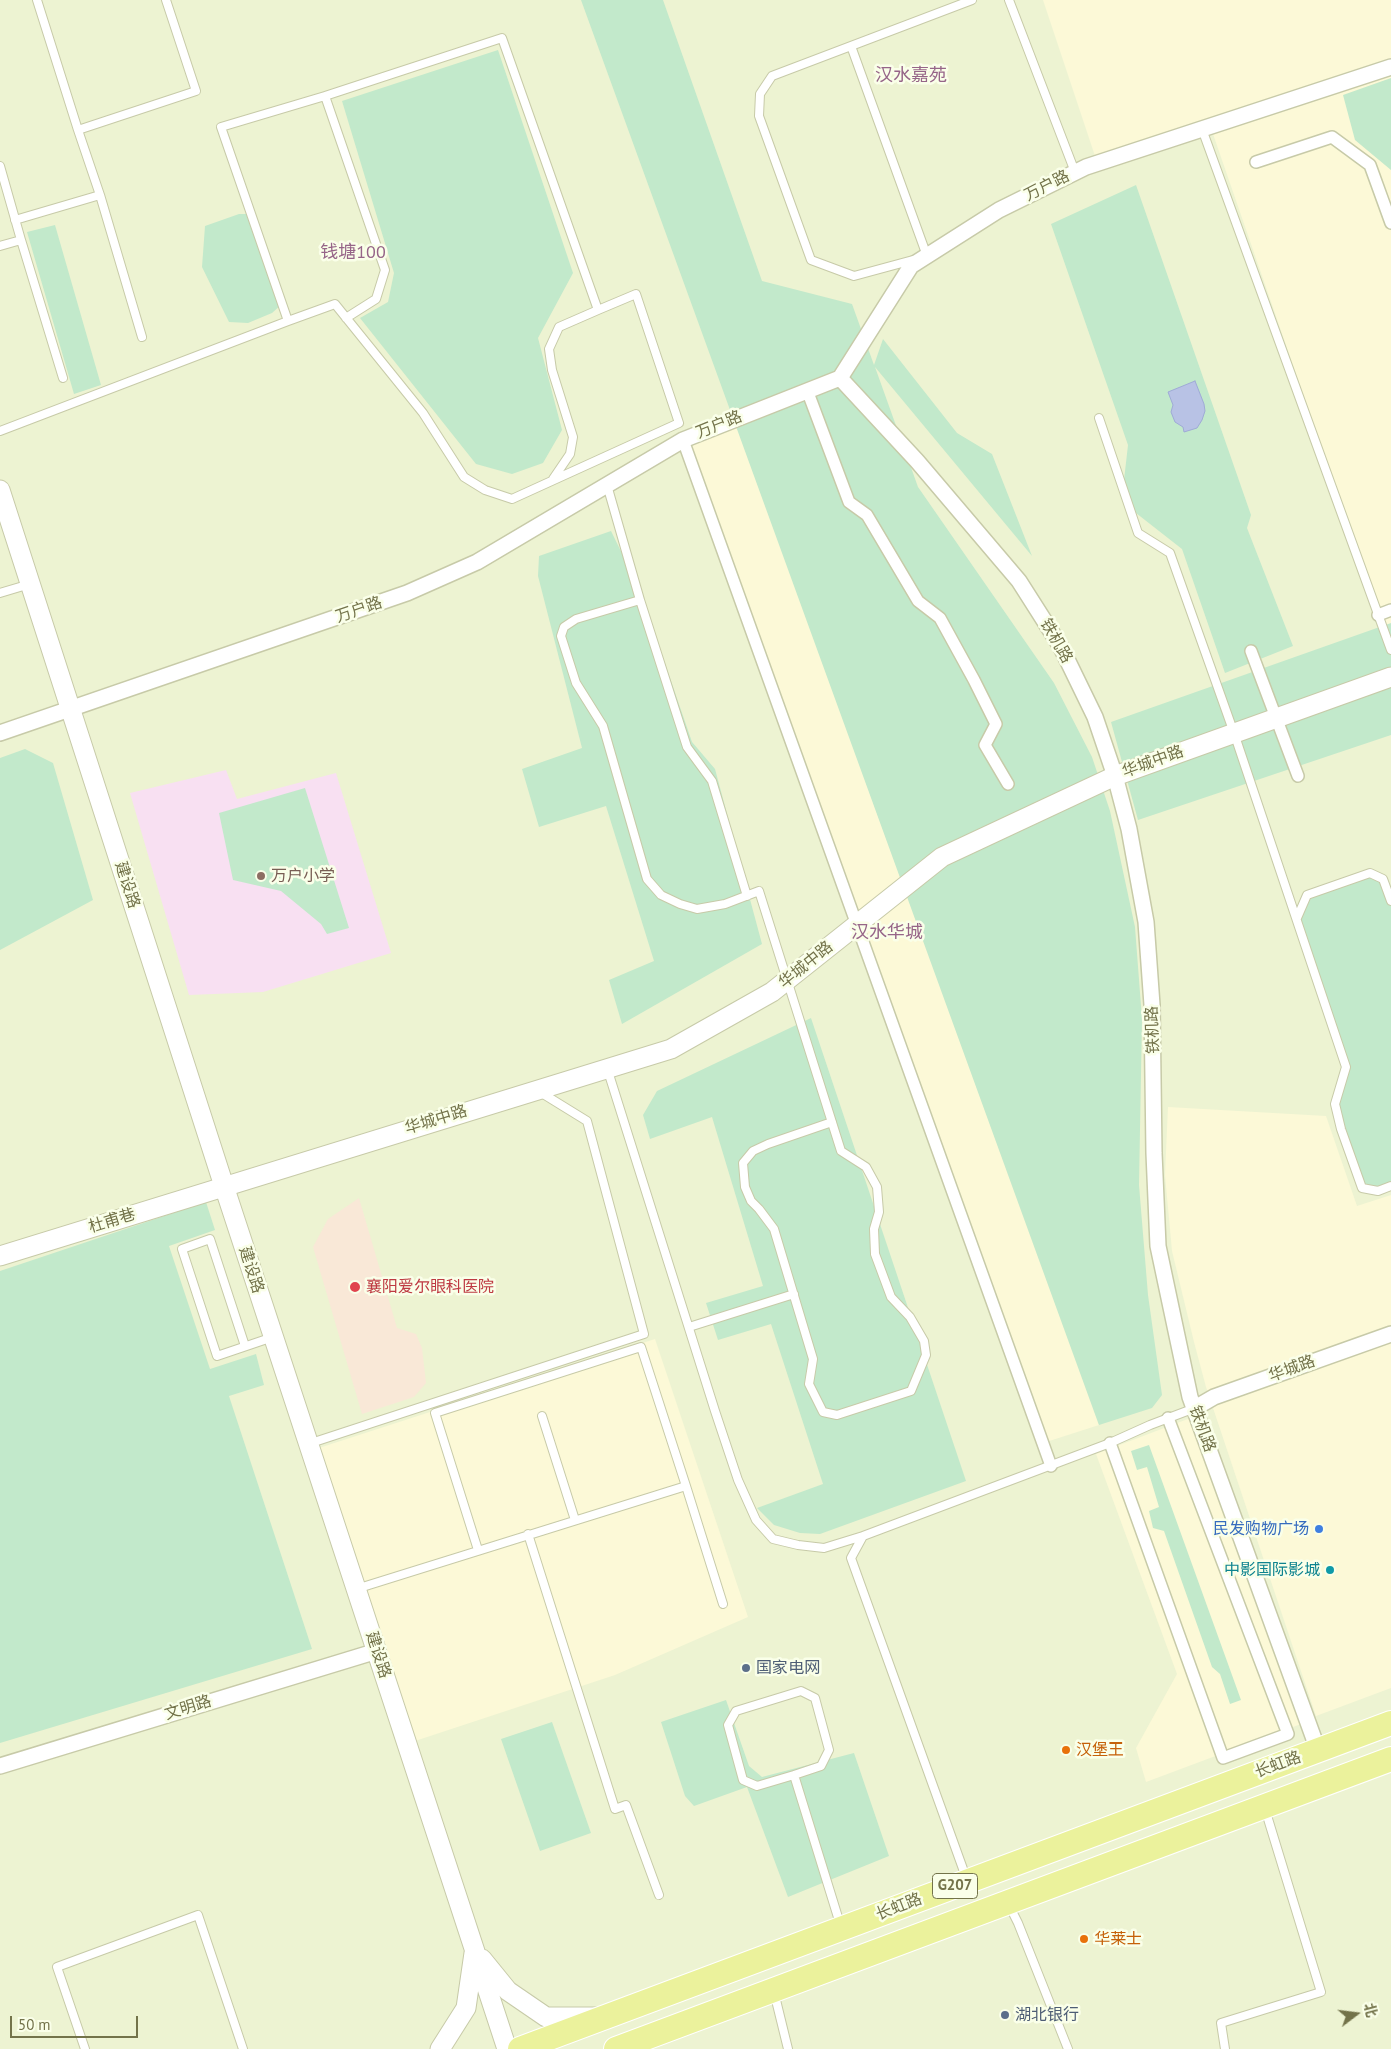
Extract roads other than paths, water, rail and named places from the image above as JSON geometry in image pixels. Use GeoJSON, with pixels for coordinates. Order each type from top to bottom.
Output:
{"type":"FeatureCollection","features":[{"type":"Feature","properties":{"kind":"highway","name":"长虹路"},"geometry":{"type":"LineString","coordinates":[[520,2049],[1391,1723]]}},
{"type":"Feature","properties":{"kind":"highway","name":"长虹路"},"geometry":{"type":"LineString","coordinates":[[616,2049],[1391,1759]]}},
{"type":"Feature","properties":{"kind":"street","name":"万户路"},"geometry":{"type":"LineString","coordinates":[[0,733],[407,593],[477,562],[682,440],[840,378],[911,266],[999,210],[1086,167],[1391,67]]}},
{"type":"Feature","properties":{"kind":"street"},"geometry":{"type":"LineString","coordinates":[[1256,162],[1332,137],[1370,165],[1391,223]]}},
{"type":"Feature","properties":{"kind":"street","name":"铁机路"},"geometry":{"type":"LineString","coordinates":[[840,378],[917,461],[1020,581],[1061,647],[1095,717],[1115,776],[1128,829],[1146,922],[1152,1005],[1154,1153],[1158,1246],[1190,1397],[1318,1750]]}},
{"type":"Feature","properties":{"kind":"street"},"geometry":{"type":"LineString","coordinates":[[806,390],[849,502],[867,515],[918,601],[940,618],[974,680],[996,724],[985,745],[1008,784]]}},
{"type":"Feature","properties":{"kind":"street"},"geometry":{"type":"LineString","coordinates":[[682,440],[1051,1466]]}},
{"type":"Feature","properties":{"kind":"street","name":"建设路"},"geometry":{"type":"LineString","coordinates":[[0,490],[273,1337],[507,2049]]}},
{"type":"Feature","properties":{"kind":"street"},"geometry":{"type":"LineString","coordinates":[[1378,615],[1391,610]]}},
{"type":"Feature","properties":{"kind":"street"},"geometry":{"type":"LineString","coordinates":[[1251,651],[1298,776]]}},
{"type":"Feature","properties":{"kind":"street","name":"华城中路"},"geometry":{"type":"LineString","coordinates":[[224,1186],[671,1049],[772,992],[942,857],[1115,776],[1391,677]]}},
{"type":"Feature","properties":{"kind":"street","name":"杜甫巷"},"geometry":{"type":"LineString","coordinates":[[0,1256],[224,1186]]}},
{"type":"Feature","properties":{"kind":"street","name":"华城路"},"geometry":{"type":"LineString","coordinates":[[1195,1408],[1214,1397],[1391,1334]]}},
{"type":"Feature","properties":{"kind":"street"},"geometry":{"type":"LineString","coordinates":[[1110,1443],[1223,1758],[1288,1734],[1168,1418]]}},
{"type":"Feature","properties":{"kind":"street","name":"文明路"},"geometry":{"type":"LineString","coordinates":[[0,1766],[376,1651]]}},
{"type":"Feature","properties":{"kind":"street"},"geometry":{"type":"LineString","coordinates":[[474,1949],[508,1991],[546,2018],[605,2017]]}},
{"type":"Feature","properties":{"kind":"street"},"geometry":{"type":"LineString","coordinates":[[440,2049],[466,2008],[474,1949]]}},
{"type":"Feature","properties":{"kind":"lane"},"geometry":{"type":"LineString","coordinates":[[37,0],[100,195],[142,337]]}},
{"type":"Feature","properties":{"kind":"lane"},"geometry":{"type":"LineString","coordinates":[[78,130],[196,91],[166,0]]}},
{"type":"Feature","properties":{"kind":"lane"},"geometry":{"type":"LineString","coordinates":[[851,46],[928,256],[854,276],[811,260],[759,116],[760,94],[772,76],[972,0]]}},
{"type":"Feature","properties":{"kind":"lane"},"geometry":{"type":"LineString","coordinates":[[1009,0],[1075,172]]}},
{"type":"Feature","properties":{"kind":"lane"},"geometry":{"type":"LineString","coordinates":[[288,322],[221,126],[325,96],[502,38],[598,310]]}},
{"type":"Feature","properties":{"kind":"lane"},"geometry":{"type":"LineString","coordinates":[[325,96],[385,270],[376,299],[346,318]]}},
{"type":"Feature","properties":{"kind":"lane"},"geometry":{"type":"LineString","coordinates":[[1202,129],[1391,650]]}},
{"type":"Feature","properties":{"kind":"lane"},"geometry":{"type":"LineString","coordinates":[[0,166],[63,378]]}},
{"type":"Feature","properties":{"kind":"lane"},"geometry":{"type":"LineString","coordinates":[[15,220],[100,195]]}},
{"type":"Feature","properties":{"kind":"lane"},"geometry":{"type":"LineString","coordinates":[[0,246],[21,240]]}},
{"type":"Feature","properties":{"kind":"lane"},"geometry":{"type":"LineString","coordinates":[[0,431],[335,304],[423,413],[464,477],[485,490],[512,498],[553,480],[679,423],[636,294],[558,327],[549,349],[552,370],[573,436],[570,454],[553,480]]}},
{"type":"Feature","properties":{"kind":"lane"},"geometry":{"type":"LineString","coordinates":[[1099,418],[1138,533],[1170,553],[1234,733],[1346,1067],[1335,1104],[1341,1129],[1362,1188],[1378,1191],[1391,1186]]}},
{"type":"Feature","properties":{"kind":"lane"},"geometry":{"type":"LineString","coordinates":[[607,485],[640,600],[687,747],[712,781],[747,896]]}},
{"type":"Feature","properties":{"kind":"lane"},"geometry":{"type":"LineString","coordinates":[[0,593],[30,584]]}},
{"type":"Feature","properties":{"kind":"lane"},"geometry":{"type":"LineString","coordinates":[[640,600],[576,619],[564,626],[561,636],[576,683],[603,726],[648,879],[661,895],[680,904],[697,909],[725,904],[759,891],[788,980],[841,1151],[866,1168],[877,1187],[879,1212],[874,1229],[875,1254],[891,1297],[910,1317],[924,1341],[926,1355],[911,1391],[837,1415],[823,1412],[809,1384],[813,1359],[794,1294],[774,1229],[760,1209],[751,1202],[745,1187],[743,1163],[753,1151],[768,1144],[832,1122]]}},
{"type":"Feature","properties":{"kind":"lane"},"geometry":{"type":"LineString","coordinates":[[1296,918],[1307,895],[1370,872],[1383,879],[1391,901]]}},
{"type":"Feature","properties":{"kind":"lane"},"geometry":{"type":"LineString","coordinates":[[607,1068],[736,1471],[756,1520],[773,1539],[798,1545],[824,1548],[864,1536],[1051,1466],[1195,1408]]}},
{"type":"Feature","properties":{"kind":"lane"},"geometry":{"type":"LineString","coordinates":[[308,1444],[644,1334],[587,1121],[537,1090]]}},
{"type":"Feature","properties":{"kind":"lane"},"geometry":{"type":"LineString","coordinates":[[245,1346],[210,1239],[182,1249],[217,1356],[273,1337]]}},
{"type":"Feature","properties":{"kind":"lane"},"geometry":{"type":"LineString","coordinates":[[689,1327],[794,1294]]}},
{"type":"Feature","properties":{"kind":"lane"},"geometry":{"type":"LineString","coordinates":[[478,1550],[435,1413],[641,1347],[723,1604]]}},
{"type":"Feature","properties":{"kind":"lane"},"geometry":{"type":"LineString","coordinates":[[542,1416],[575,1520]]}},
{"type":"Feature","properties":{"kind":"lane"},"geometry":{"type":"LineString","coordinates":[[356,1589],[686,1486]]}},
{"type":"Feature","properties":{"kind":"lane"},"geometry":{"type":"LineString","coordinates":[[528,1534],[615,1809],[626,1805],[659,1896]]}},
{"type":"Feature","properties":{"kind":"lane"},"geometry":{"type":"LineString","coordinates":[[864,1536],[851,1558],[967,1882]]}},
{"type":"Feature","properties":{"kind":"lane"},"geometry":{"type":"LineString","coordinates":[[801,1691],[814,1698],[829,1750],[821,1766],[794,1775],[757,1786],[744,1780],[728,1725],[736,1711],[801,1691]]}},
{"type":"Feature","properties":{"kind":"lane"},"geometry":{"type":"LineString","coordinates":[[794,1775],[841,1929]]}},
{"type":"Feature","properties":{"kind":"lane"},"geometry":{"type":"LineString","coordinates":[[1225,2049],[1221,2023],[1321,1992],[1264,1806]]}},
{"type":"Feature","properties":{"kind":"lane"},"geometry":{"type":"LineString","coordinates":[[1008,1902],[1068,2049]]}},
{"type":"Feature","properties":{"kind":"lane"},"geometry":{"type":"LineString","coordinates":[[85,2049],[57,1967],[198,1915],[243,2049]]}},
{"type":"Feature","properties":{"kind":"lane"},"geometry":{"type":"LineString","coordinates":[[774,1990],[788,2049]]}},
{"type":"Feature","properties":{"kind":"water"},"geometry":{"type":"Polygon","coordinates":[[[1195,381],[1205,411],[1197,428],[1184,432],[1183,427],[1175,422],[1171,412],[1173,405],[1168,392],[1195,381]]]}},
{"type":"Feature","properties":{"kind":"place","name":"万户小学"},"geometry":{"type":"Point","coordinates":[261,876]}},
{"type":"Feature","properties":{"kind":"place","name":"襄阳爱尔眼科医院"},"geometry":{"type":"Point","coordinates":[355,1287]}},
{"type":"Feature","properties":{"kind":"place","name":"民发购物广场"},"geometry":{"type":"Point","coordinates":[1319,1529]}},
{"type":"Feature","properties":{"kind":"place","name":"中影国际影城"},"geometry":{"type":"Point","coordinates":[1330,1570]}},
{"type":"Feature","properties":{"kind":"place","name":"国家电网"},"geometry":{"type":"Point","coordinates":[746,1668]}},
{"type":"Feature","properties":{"kind":"place","name":"汉堡王"},"geometry":{"type":"Point","coordinates":[1066,1750]}},
{"type":"Feature","properties":{"kind":"place","name":"华莱士"},"geometry":{"type":"Point","coordinates":[1084,1939]}},
{"type":"Feature","properties":{"kind":"place","name":"湖北银行"},"geometry":{"type":"Point","coordinates":[1005,2015]}},
{"type":"Feature","properties":{"kind":"district","name":"汉水嘉苑"},"geometry":{"type":"Point","coordinates":[911,76]}},
{"type":"Feature","properties":{"kind":"district","name":"钱塘100"},"geometry":{"type":"Point","coordinates":[353,253]}},
{"type":"Feature","properties":{"kind":"district","name":"汉水华城"},"geometry":{"type":"Point","coordinates":[887,933]}}]}
